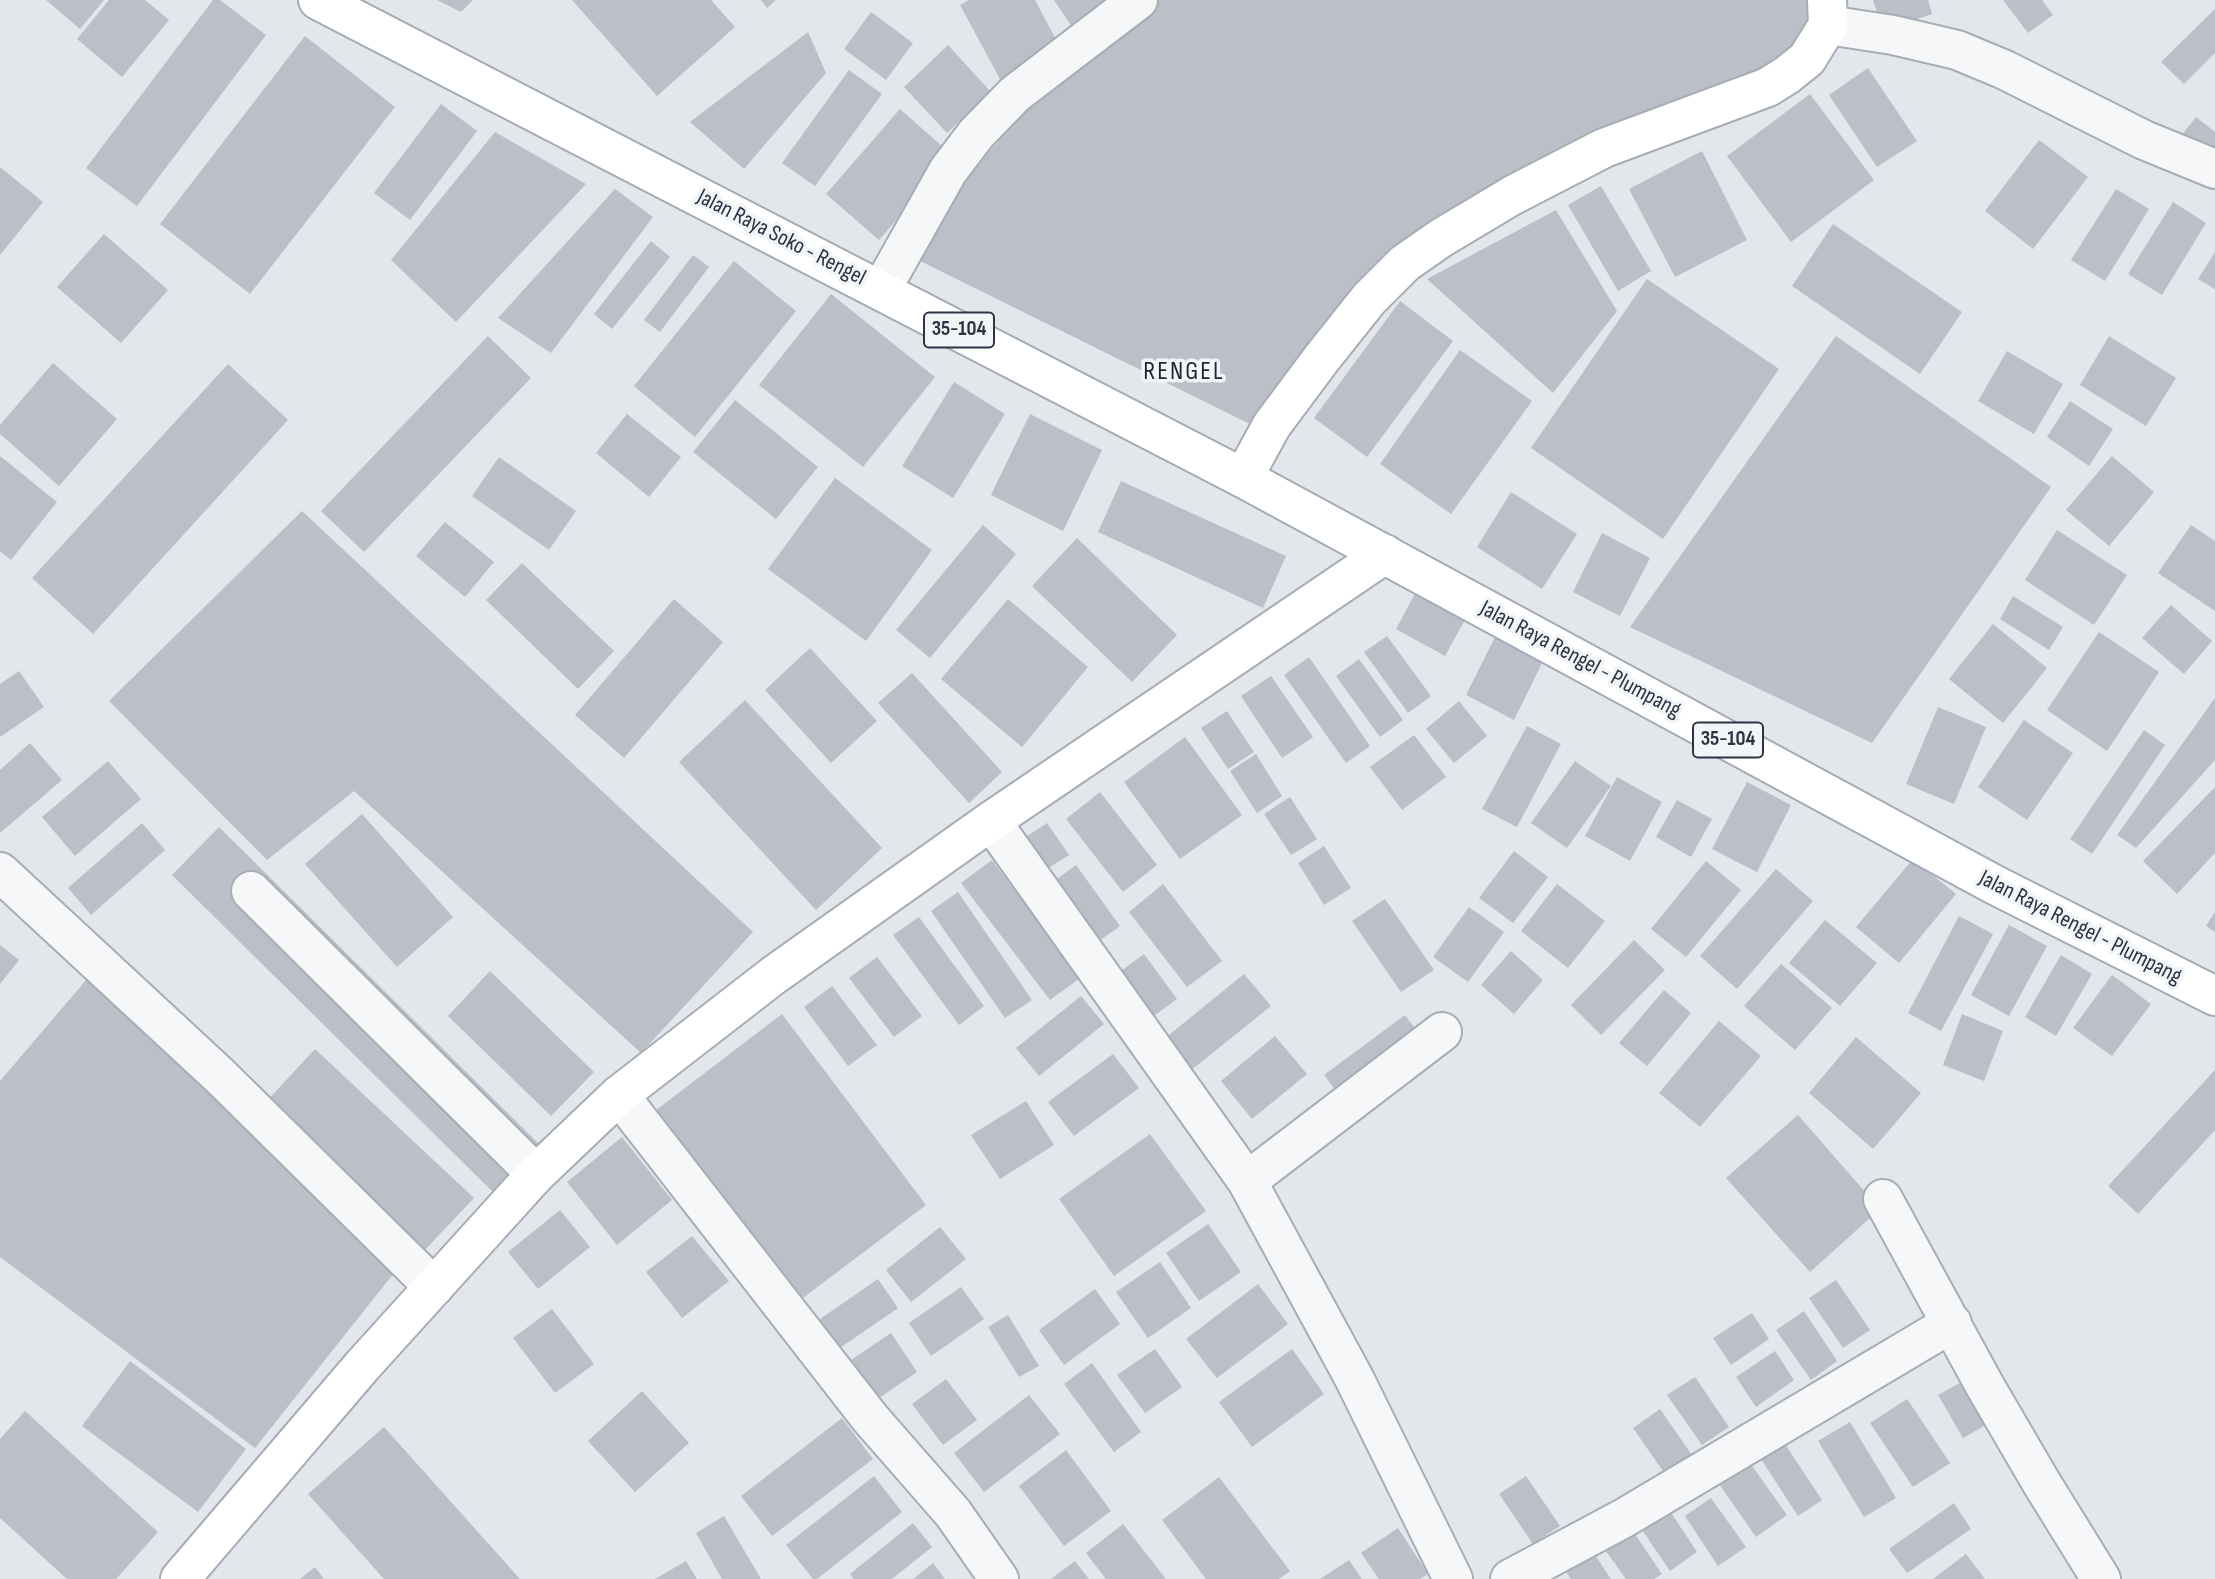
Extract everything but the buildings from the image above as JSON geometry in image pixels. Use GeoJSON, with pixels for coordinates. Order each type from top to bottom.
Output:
{"type":"FeatureCollection","features":[{"type":"Feature","properties":{"kind":"main road","name":"Jalan Raya Soko - Rengel"},"geometry":{"type":"LineString","coordinates":[[318,0],[1243,478]]}},
{"type":"Feature","properties":{"kind":"main road"},"geometry":{"type":"LineString","coordinates":[[1243,478],[1272,425],[1322,358],[1369,299],[1405,263],[1513,195],[1604,148],[1768,87],[1807,59],[1828,13]]}},
{"type":"Feature","properties":{"kind":"main road","name":"Jalan Raya Rengel - Plumpang"},"geometry":{"type":"LineString","coordinates":[[1243,478],[1995,885],[2215,996]]}},
{"type":"Feature","properties":{"kind":"main road"},"geometry":{"type":"LineString","coordinates":[[180,1579],[363,1365],[536,1174],[619,1095],[774,975],[990,821],[1385,554]]}},
{"type":"Feature","properties":{"kind":"street"},"geometry":{"type":"LineString","coordinates":[[881,290],[948,171],[976,134],[1015,94],[1138,0]]}},
{"type":"Feature","properties":{"kind":"street"},"geometry":{"type":"LineString","coordinates":[[1828,13],[1894,36],[1957,50],[2005,70],[2144,139],[2215,169]]}},
{"type":"Feature","properties":{"kind":"street"},"geometry":{"type":"LineString","coordinates":[[990,821],[1247,1181],[1354,1377],[1451,1578]]}},
{"type":"Feature","properties":{"kind":"street"},"geometry":{"type":"LineString","coordinates":[[0,872],[220,1076],[434,1287]]}},
{"type":"Feature","properties":{"kind":"street"},"geometry":{"type":"LineString","coordinates":[[251,891],[536,1174]]}},
{"type":"Feature","properties":{"kind":"street"},"geometry":{"type":"LineString","coordinates":[[1247,1181],[1442,1032]]}},
{"type":"Feature","properties":{"kind":"street"},"geometry":{"type":"LineString","coordinates":[[619,1095],[870,1418],[953,1513],[999,1579]]}},
{"type":"Feature","properties":{"kind":"street"},"geometry":{"type":"LineString","coordinates":[[1883,1199],[1985,1386],[2101,1579]]}},
{"type":"Feature","properties":{"kind":"street"},"geometry":{"type":"LineString","coordinates":[[1510,1579],[1624,1518],[1952,1323]]}},
{"type":"Feature","properties":{"kind":"district","name":"RENGEL"},"geometry":{"type":"Point","coordinates":[1184,372]}}]}
